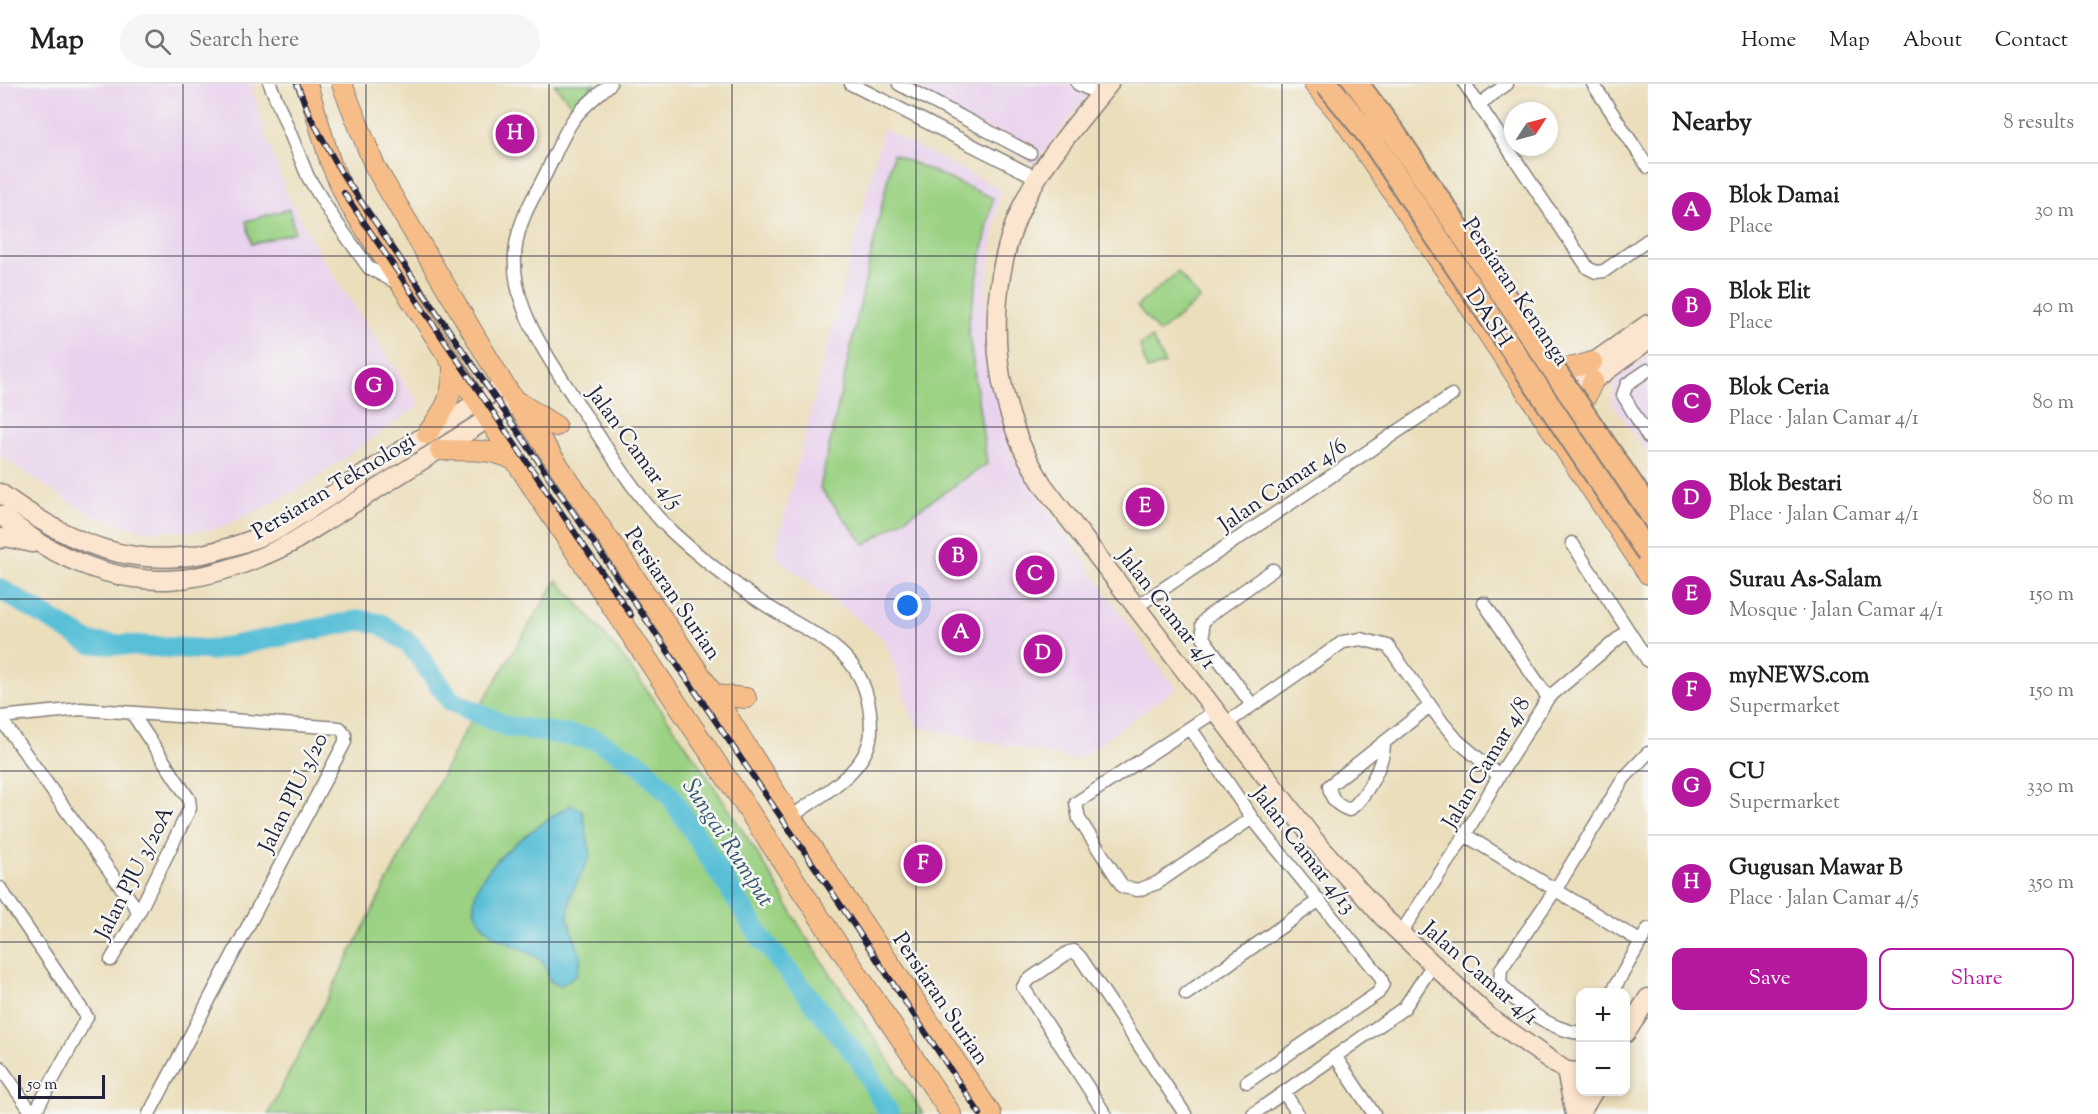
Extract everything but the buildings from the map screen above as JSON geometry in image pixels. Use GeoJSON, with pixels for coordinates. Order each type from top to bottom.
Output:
{"type":"FeatureCollection","features":[{"type":"Feature","properties":{"kind":"highway","name":"DASH"},"geometry":{"type":"LineString","coordinates":[[1327,84],[1370,137],[1648,553]]}},
{"type":"Feature","properties":{"kind":"highway","name":"DASH"},"geometry":{"type":"LineString","coordinates":[[1357,84],[1394,134],[1648,509]]}},
{"type":"Feature","properties":{"kind":"main road"},"geometry":{"type":"LineString","coordinates":[[307,84],[330,161],[348,202],[488,419],[951,1114]]}},
{"type":"Feature","properties":{"kind":"main road","name":"Persiaran Surian"},"geometry":{"type":"LineString","coordinates":[[342,84],[375,167],[504,385],[714,695],[791,817],[991,1114]]}},
{"type":"Feature","properties":{"kind":"main road"},"geometry":{"type":"LineString","coordinates":[[1314,84],[1341,117],[1416,226],[1648,574]]}},
{"type":"Feature","properties":{"kind":"main road","name":"Persiaran Kenanga"},"geometry":{"type":"LineString","coordinates":[[1343,84],[1375,125],[1489,291],[1556,398],[1648,528]]}},
{"type":"Feature","properties":{"kind":"main road"},"geometry":{"type":"LineString","coordinates":[[1416,226],[1474,301],[1532,385],[1556,398],[1556,421],[1634,540],[1648,568]]}},
{"type":"Feature","properties":{"kind":"main road"},"geometry":{"type":"LineString","coordinates":[[1489,291],[1546,362],[1559,368],[1593,372],[1582,405],[1611,474]]}},
{"type":"Feature","properties":{"kind":"main road"},"geometry":{"type":"LineString","coordinates":[[427,434],[448,404],[453,384],[453,363]]}},
{"type":"Feature","properties":{"kind":"main road"},"geometry":{"type":"LineString","coordinates":[[516,401],[556,426]]}},
{"type":"Feature","properties":{"kind":"main road"},"geometry":{"type":"LineString","coordinates":[[440,450],[488,451],[505,454],[517,462]]}},
{"type":"Feature","properties":{"kind":"main road"},"geometry":{"type":"LineString","coordinates":[[714,695],[746,698]]}},
{"type":"Feature","properties":{"kind":"street"},"geometry":{"type":"LineString","coordinates":[[270,84],[308,177],[334,219],[369,268],[402,286]]}},
{"type":"Feature","properties":{"kind":"street","name":"Jalan Camar 4/5"},"geometry":{"type":"LineString","coordinates":[[610,84],[573,119],[522,221],[515,248],[514,271],[520,301],[534,334],[605,445],[643,499],[669,529],[761,602],[824,637],[856,670],[868,704],[871,732],[865,752],[853,769],[791,817]]}},
{"type":"Feature","properties":{"kind":"street"},"geometry":{"type":"LineString","coordinates":[[850,84],[1037,178]]}},
{"type":"Feature","properties":{"kind":"street"},"geometry":{"type":"LineString","coordinates":[[899,84],[1030,153]]}},
{"type":"Feature","properties":{"kind":"street"},"geometry":{"type":"LineString","coordinates":[[1078,84],[1104,90]]}},
{"type":"Feature","properties":{"kind":"street"},"geometry":{"type":"LineString","coordinates":[[1465,84],[1588,268],[1596,272],[1604,271],[1648,240]]}},
{"type":"Feature","properties":{"kind":"street"},"geometry":{"type":"LineString","coordinates":[[1478,105],[1507,84]]}},
{"type":"Feature","properties":{"kind":"street"},"geometry":{"type":"LineString","coordinates":[[1593,84],[1648,167]]}},
{"type":"Feature","properties":{"kind":"street","name":"Jalan Camar 4/1"},"geometry":{"type":"LineString","coordinates":[[1104,90],[1037,178],[1009,238],[998,295],[995,345],[1002,387],[1016,433],[1043,485],[1315,841],[1400,934],[1489,1017],[1573,1071],[1574,1106]]}},
{"type":"Feature","properties":{"kind":"street"},"geometry":{"type":"LineString","coordinates":[[1593,372],[1648,324]]}},
{"type":"Feature","properties":{"kind":"street"},"geometry":{"type":"LineString","coordinates":[[1556,398],[1593,372],[1648,340]]}},
{"type":"Feature","properties":{"kind":"street"},"geometry":{"type":"LineString","coordinates":[[1648,370],[1627,384],[1623,395],[1648,437]]}},
{"type":"Feature","properties":{"kind":"street","name":"Persiaran Teknologi"},"geometry":{"type":"LineString","coordinates":[[2,506],[68,537],[119,555],[164,559],[211,553],[257,539],[280,528],[504,385]]}},
{"type":"Feature","properties":{"kind":"street","name":"Jalan Camar 4/6"},"geometry":{"type":"LineString","coordinates":[[1136,607],[1452,395]]}},
{"type":"Feature","properties":{"kind":"street","name":"Persiaran Teknologi"},"geometry":{"type":"LineString","coordinates":[[2,506],[48,549],[94,570],[128,579],[165,581],[213,575],[264,557],[291,543],[516,401]]}},
{"type":"Feature","properties":{"kind":"street"},"geometry":{"type":"LineString","coordinates":[[0,539],[6,537],[21,539],[48,549]]}},
{"type":"Feature","properties":{"kind":"street"},"geometry":{"type":"LineString","coordinates":[[1572,543],[1627,631],[1648,660]]}},
{"type":"Feature","properties":{"kind":"street"},"geometry":{"type":"LineString","coordinates":[[1252,705],[1204,639],[1202,624],[1207,617],[1273,570]]}},
{"type":"Feature","properties":{"kind":"street"},"geometry":{"type":"LineString","coordinates":[[1484,603],[1548,698]]}},
{"type":"Feature","properties":{"kind":"street","name":"Jalan Camar 4/8"},"geometry":{"type":"LineString","coordinates":[[1400,934],[1466,835],[1499,776],[1548,698],[1627,631]]}},
{"type":"Feature","properties":{"kind":"street"},"geometry":{"type":"LineString","coordinates":[[1252,818],[1156,884],[1132,890],[1123,887],[1117,879],[1079,819],[1076,803],[1191,729],[1252,705],[1343,642],[1361,639],[1388,646],[1458,741],[1499,776]]}},
{"type":"Feature","properties":{"kind":"street"},"geometry":{"type":"LineString","coordinates":[[1384,745],[1382,761],[1357,803],[1348,810],[1340,807],[1330,797],[1329,786],[1384,745],[1430,706]]}},
{"type":"Feature","properties":{"kind":"street","name":"Jalan PJU 3/20"},"geometry":{"type":"LineString","coordinates":[[0,717],[81,709],[340,729],[345,734],[345,742],[149,1114]]}},
{"type":"Feature","properties":{"kind":"street","name":"Jalan PJU 3/20A"},"geometry":{"type":"LineString","coordinates":[[111,960],[139,912],[190,808],[189,799],[132,713]]}},
{"type":"Feature","properties":{"kind":"street"},"geometry":{"type":"LineString","coordinates":[[0,717],[139,912]]}},
{"type":"Feature","properties":{"kind":"street","name":"Jalan Camar 4/13"},"geometry":{"type":"LineString","coordinates":[[1191,729],[1252,818],[1380,976],[1383,984],[1378,993],[1247,1082]]}},
{"type":"Feature","properties":{"kind":"street"},"geometry":{"type":"LineString","coordinates":[[1576,1032],[1559,1029],[1526,1007],[1500,983],[1501,969],[1556,889],[1624,778],[1648,753]]}},
{"type":"Feature","properties":{"kind":"street"},"geometry":{"type":"LineString","coordinates":[[1466,835],[1641,941]]}},
{"type":"Feature","properties":{"kind":"street"},"geometry":{"type":"LineString","coordinates":[[0,888],[87,1017],[33,1114],[0,1067]]}},
{"type":"Feature","properties":{"kind":"street"},"geometry":{"type":"LineString","coordinates":[[1186,994],[1318,902]]}},
{"type":"Feature","properties":{"kind":"street"},"geometry":{"type":"LineString","coordinates":[[1615,988],[1648,929]]}},
{"type":"Feature","properties":{"kind":"street"},"geometry":{"type":"LineString","coordinates":[[1106,1114],[1023,987],[1027,981],[1069,952],[1074,951],[1080,957],[1185,1114]]}},
{"type":"Feature","properties":{"kind":"street"},"geometry":{"type":"LineString","coordinates":[[1253,1114],[1404,1008],[1432,966]]}},
{"type":"Feature","properties":{"kind":"street"},"geometry":{"type":"LineString","coordinates":[[1630,1027],[1648,998]]}},
{"type":"Feature","properties":{"kind":"street"},"geometry":{"type":"LineString","coordinates":[[1335,1056],[1374,1114]]}},
{"type":"Feature","properties":{"kind":"street"},"geometry":{"type":"LineString","coordinates":[[1284,1092],[1298,1114]]}},
{"type":"Feature","properties":{"kind":"street"},"geometry":{"type":"LineString","coordinates":[[1580,1114],[1591,1096]]}},
{"type":"Feature","properties":{"kind":"street"},"geometry":{"type":"LineString","coordinates":[[1561,1114],[1574,1106]]}},
{"type":"Feature","properties":{"kind":"shaded area"},"geometry":{"type":"Polygon","coordinates":[[[0,84],[251,84],[264,130],[287,194],[322,258],[420,405],[306,485],[222,527],[206,531],[146,531],[99,518],[75,506],[0,455],[0,84]]]}},
{"type":"Feature","properties":{"kind":"shaded area"},"geometry":{"type":"Polygon","coordinates":[[[885,84],[1097,84],[1034,164],[885,84]]]}},
{"type":"Feature","properties":{"kind":"shaded area"},"geometry":{"type":"Polygon","coordinates":[[[883,129],[1000,189],[985,297],[991,371],[1011,454],[1153,659],[1177,688],[1077,760],[916,727],[884,639],[774,556],[883,129]]]}},
{"type":"Feature","properties":{"kind":"shaded area"},"geometry":{"type":"Polygon","coordinates":[[[1648,357],[1648,455],[1612,402],[1615,379],[1648,357]]]}},
{"type":"Feature","properties":{"kind":"green space"},"geometry":{"type":"Polygon","coordinates":[[[554,84],[595,84],[572,105],[554,84]]]}},
{"type":"Feature","properties":{"kind":"green space"},"geometry":{"type":"Polygon","coordinates":[[[893,154],[993,198],[968,326],[987,464],[865,545],[820,488],[893,154]]]}},
{"type":"Feature","properties":{"kind":"green space"},"geometry":{"type":"Polygon","coordinates":[[[289,209],[295,232],[252,244],[246,221],[289,209]]]}},
{"type":"Feature","properties":{"kind":"green space"},"geometry":{"type":"Polygon","coordinates":[[[1178,272],[1200,299],[1159,333],[1137,306],[1178,272]]]}},
{"type":"Feature","properties":{"kind":"green space"},"geometry":{"type":"Polygon","coordinates":[[[1152,338],[1165,364],[1147,370],[1140,345],[1152,338]]]}},
{"type":"Feature","properties":{"kind":"green space"},"geometry":{"type":"Polygon","coordinates":[[[557,580],[615,648],[694,756],[772,878],[808,940],[923,1114],[268,1114],[462,736],[557,580]]]}},
{"type":"Feature","properties":{"kind":"water"},"geometry":{"type":"Polygon","coordinates":[[[570,805],[582,810],[591,855],[571,894],[568,919],[581,957],[577,974],[560,986],[550,981],[545,966],[540,960],[492,934],[477,916],[475,898],[482,879],[496,861],[536,828],[570,805]]]}},
{"type":"Feature","properties":{"kind":"waterway","name":"Sungai Rumput"},"geometry":{"type":"LineString","coordinates":[[0,589],[90,643],[213,650],[360,620],[381,624],[410,644],[451,701],[506,726],[594,739],[640,764],[670,795],[761,938],[860,1060],[889,1114]]}},
{"type":"Feature","properties":{"kind":"railway"},"geometry":{"type":"LineString","coordinates":[[297,84],[311,118],[341,172],[832,892],[980,1114]]}},
{"type":"Feature","properties":{"kind":"railway"},"geometry":{"type":"LineString","coordinates":[[344,193],[631,615]]}},
{"type":"Feature","properties":{"kind":"place","name":"Gugusan Mawar B"},"geometry":{"type":"Point","coordinates":[515,134]}},
{"type":"Feature","properties":{"kind":"place","name":"CU"},"geometry":{"type":"Point","coordinates":[374,387]}},
{"type":"Feature","properties":{"kind":"place","name":"Surau As-Salam"},"geometry":{"type":"Point","coordinates":[1145,507]}},
{"type":"Feature","properties":{"kind":"place","name":"Blok Elit"},"geometry":{"type":"Point","coordinates":[958,557]}},
{"type":"Feature","properties":{"kind":"place","name":"Blok Ceria"},"geometry":{"type":"Point","coordinates":[1035,575]}},
{"type":"Feature","properties":{"kind":"place","name":"Blok Damai"},"geometry":{"type":"Point","coordinates":[961,633]}},
{"type":"Feature","properties":{"kind":"place","name":"Blok Bestari"},"geometry":{"type":"Point","coordinates":[1043,654]}},
{"type":"Feature","properties":{"kind":"place","name":"myNEWS.com"},"geometry":{"type":"Point","coordinates":[923,864]}}]}
